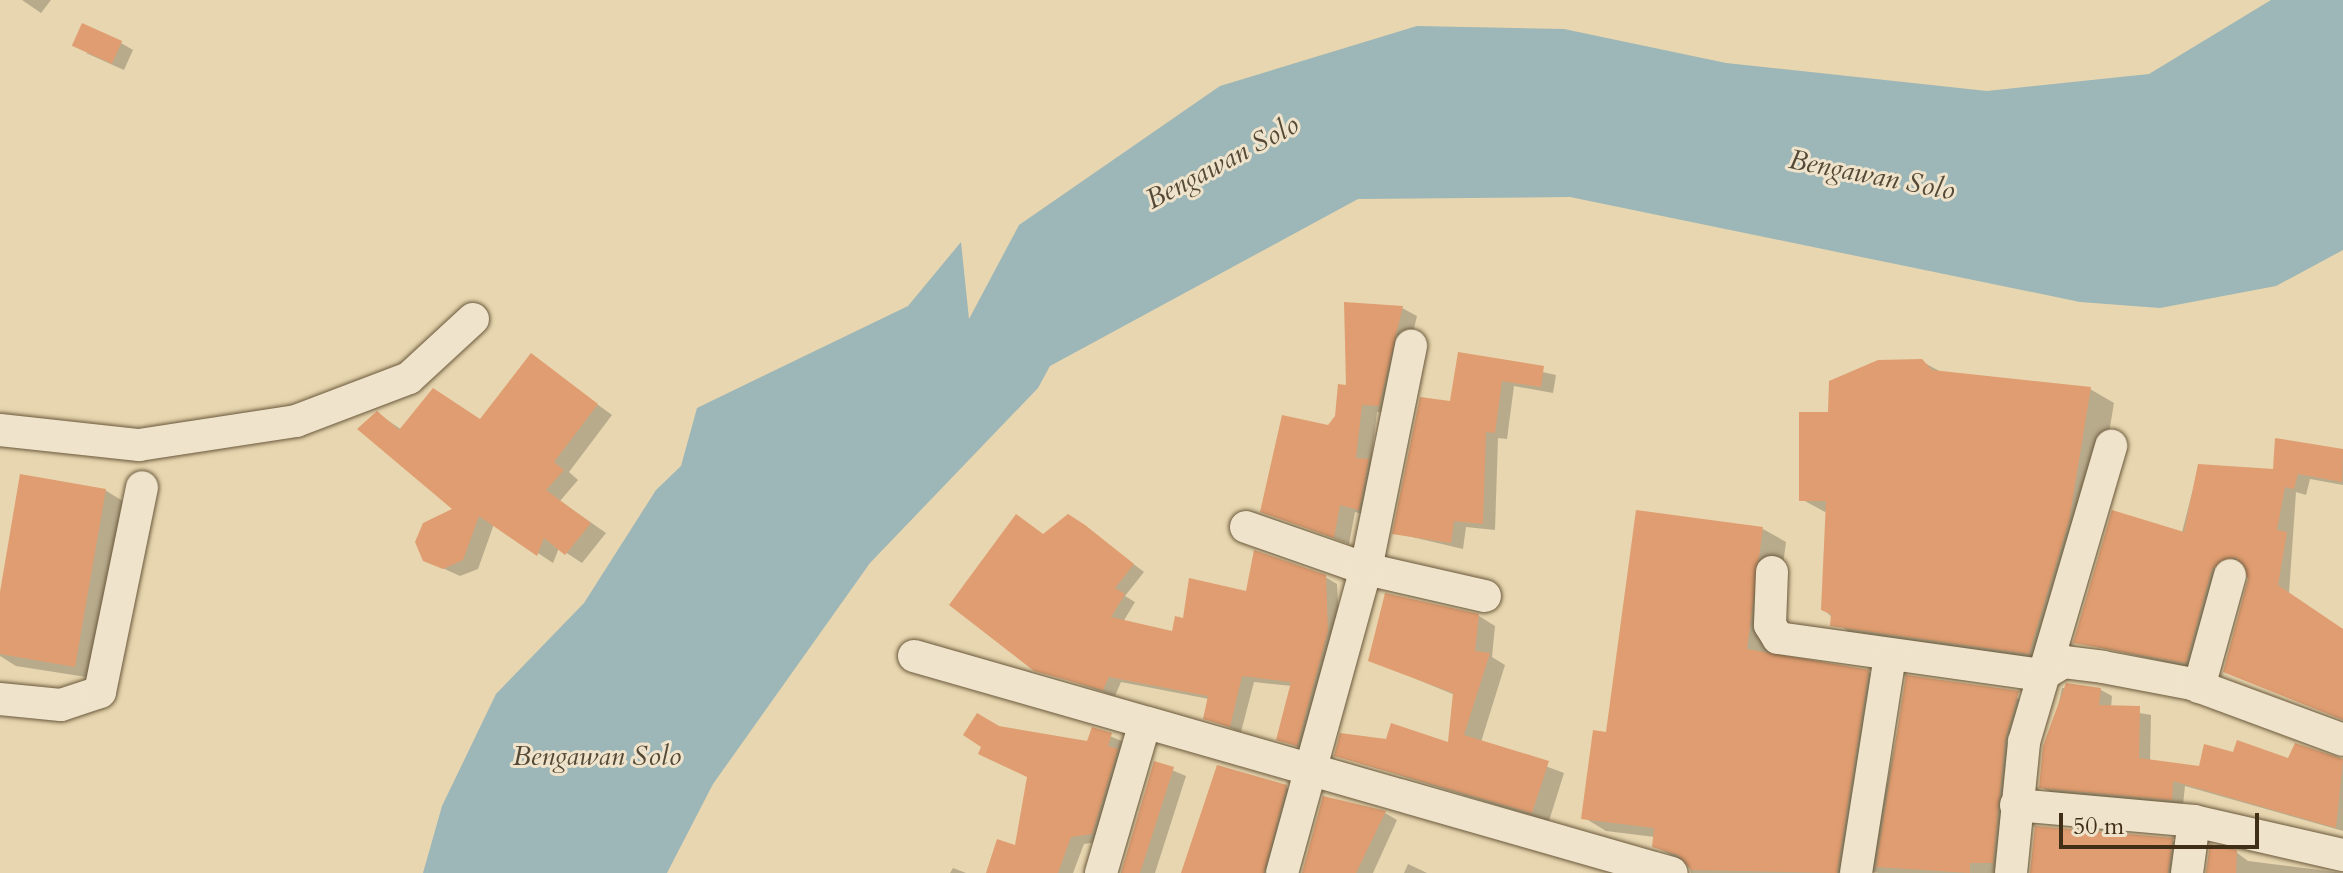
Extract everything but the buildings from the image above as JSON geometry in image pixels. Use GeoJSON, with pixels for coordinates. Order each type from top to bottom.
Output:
{"type":"FeatureCollection","features":[{"type":"Feature","properties":{"kind":"street"},"geometry":{"type":"LineString","coordinates":[[0,430],[139,445],[283,424],[409,378],[473,319]]}},
{"type":"Feature","properties":{"kind":"street"},"geometry":{"type":"LineString","coordinates":[[1282,873],[1312,776],[1366,569],[1411,345]]}},
{"type":"Feature","properties":{"kind":"street"},"geometry":{"type":"LineString","coordinates":[[2011,873],[2016,805],[2042,675],[2111,446]]}},
{"type":"Feature","properties":{"kind":"street"},"geometry":{"type":"LineString","coordinates":[[0,699],[61,705],[100,692],[142,487]]}},
{"type":"Feature","properties":{"kind":"street"},"geometry":{"type":"LineString","coordinates":[[1246,527],[1366,569],[1485,596]]}},
{"type":"Feature","properties":{"kind":"street"},"geometry":{"type":"LineString","coordinates":[[1772,572],[1770,625],[1778,638],[2042,675],[2064,662],[2199,687],[2343,740]]}},
{"type":"Feature","properties":{"kind":"street"},"geometry":{"type":"LineString","coordinates":[[2199,687],[2230,575]]}},
{"type":"Feature","properties":{"kind":"street"},"geometry":{"type":"LineString","coordinates":[[914,656],[1145,723],[1312,776],[1672,873]]}},
{"type":"Feature","properties":{"kind":"street"},"geometry":{"type":"LineString","coordinates":[[1856,873],[1890,656]]}},
{"type":"Feature","properties":{"kind":"street"},"geometry":{"type":"LineString","coordinates":[[1101,873],[1145,723]]}},
{"type":"Feature","properties":{"kind":"street"},"geometry":{"type":"LineString","coordinates":[[2016,805],[2194,821],[2343,855]]}},
{"type":"Feature","properties":{"kind":"street"},"geometry":{"type":"LineString","coordinates":[[2187,873],[2194,821]]}},
{"type":"Feature","properties":{"kind":"water","name":"Bengawan Solo"},"geometry":{"type":"Polygon","coordinates":[[[2271,0],[2343,0],[2343,250],[2276,286],[2160,308],[2080,302],[1570,197],[1358,199],[1050,366],[1038,388],[870,563],[713,784],[667,873],[423,873],[442,806],[496,694],[584,603],[656,490],[681,466],[697,408],[908,306],[961,242],[969,319],[1019,225],[1220,86],[1417,26],[1564,29],[1726,63],[1987,91],[2149,74],[2271,0]]]}}]}
